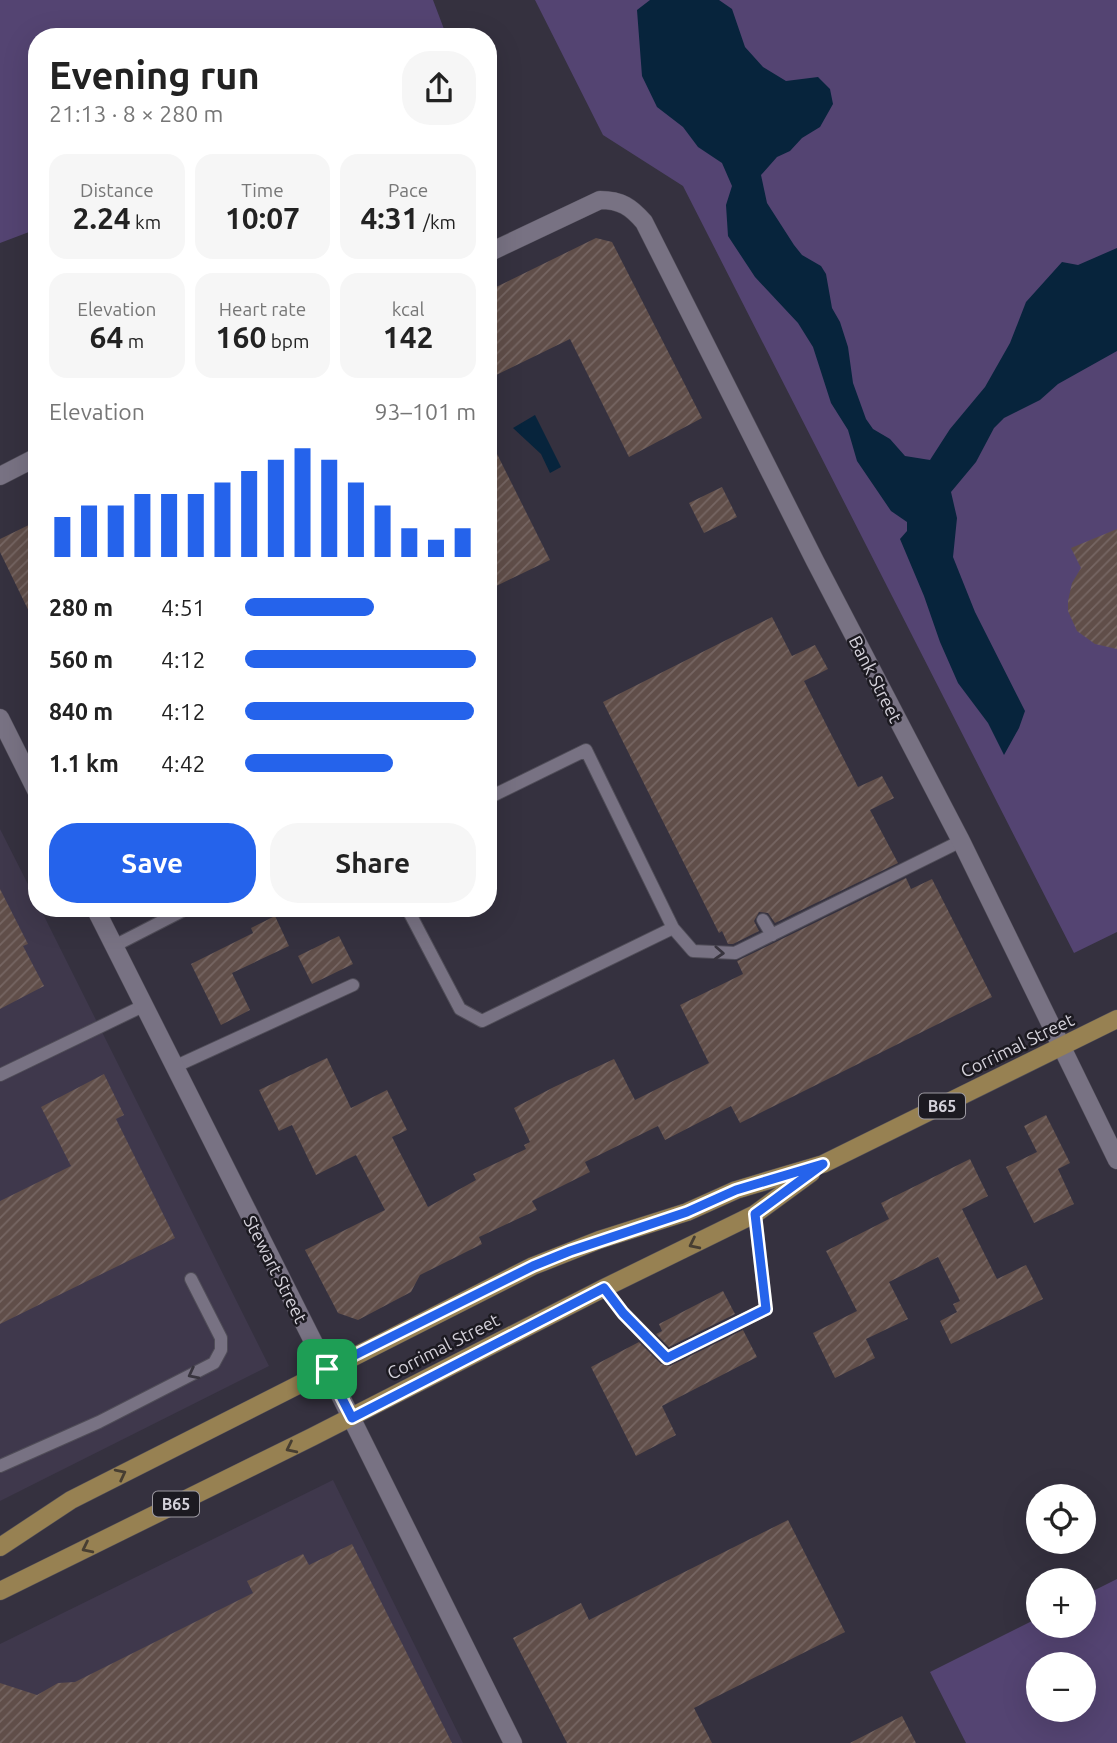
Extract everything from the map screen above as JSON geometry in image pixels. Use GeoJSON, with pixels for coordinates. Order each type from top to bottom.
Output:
{"type":"FeatureCollection","features":[{"type":"Feature","properties":{"kind":"main road","name":"Corrimal Street"},"geometry":{"type":"LineString","coordinates":[[0,1547],[71,1500],[533,1266],[687,1212],[736,1190],[823,1164],[1117,1019]]}},
{"type":"Feature","properties":{"kind":"main road","name":"Corrimal Street"},"geometry":{"type":"LineString","coordinates":[[0,1591],[352,1418],[604,1288],[755,1214],[823,1164]]}},
{"type":"Feature","properties":{"kind":"street","name":"Bank Street"},"geometry":{"type":"LineString","coordinates":[[497,249],[600,200],[616,200],[625,204],[635,211],[649,230],[815,561],[961,841],[1117,1160]]}},
{"type":"Feature","properties":{"kind":"street"},"geometry":{"type":"LineString","coordinates":[[0,476],[28,462]]}},
{"type":"Feature","properties":{"kind":"street"},"geometry":{"type":"LineString","coordinates":[[0,718],[28,774]]}},
{"type":"Feature","properties":{"kind":"street","name":"Stewart Street"},"geometry":{"type":"LineString","coordinates":[[100,917],[513,1743]]}},
{"type":"Feature","properties":{"kind":"lane"},"geometry":{"type":"LineString","coordinates":[[497,793],[586,750],[673,928],[693,951],[735,953],[961,841]]}},
{"type":"Feature","properties":{"kind":"lane"},"geometry":{"type":"LineString","coordinates":[[114,946],[170,917]]}},
{"type":"Feature","properties":{"kind":"lane"},"geometry":{"type":"LineString","coordinates":[[412,917],[460,1009],[482,1021],[673,928]]}},
{"type":"Feature","properties":{"kind":"lane"},"geometry":{"type":"LineString","coordinates":[[763,920],[772,935]]}},
{"type":"Feature","properties":{"kind":"lane"},"geometry":{"type":"LineString","coordinates":[[174,1067],[353,985]]}},
{"type":"Feature","properties":{"kind":"lane"},"geometry":{"type":"LineString","coordinates":[[0,1075],[143,1006]]}},
{"type":"Feature","properties":{"kind":"lane"},"geometry":{"type":"LineString","coordinates":[[604,1288],[623,1313],[667,1358],[766,1309],[755,1214]]}},
{"type":"Feature","properties":{"kind":"lane"},"geometry":{"type":"LineString","coordinates":[[0,1466],[99,1422],[214,1363],[221,1350],[221,1338],[191,1279]]}},
{"type":"Feature","properties":{"kind":"shaded area"},"geometry":{"type":"Polygon","coordinates":[[[0,0],[433,0],[444,28],[28,28],[28,232],[0,243],[0,0]]]}},
{"type":"Feature","properties":{"kind":"shaded area"},"geometry":{"type":"Polygon","coordinates":[[[535,0],[1117,0],[1117,932],[1074,953],[683,186],[603,135],[535,0]]]}},
{"type":"Feature","properties":{"kind":"shaded area"},"geometry":{"type":"Polygon","coordinates":[[[0,829],[28,884],[28,917],[44,917],[269,1366],[0,1501],[0,829]]]}},
{"type":"Feature","properties":{"kind":"shaded area"},"geometry":{"type":"Polygon","coordinates":[[[333,1480],[463,1743],[0,1743],[0,1644],[333,1480]]]}},
{"type":"Feature","properties":{"kind":"shaded area"},"geometry":{"type":"Polygon","coordinates":[[[1117,1579],[1117,1743],[966,1743],[930,1672],[1026,1624],[1026,1638],[1096,1638],[1096,1590],[1117,1579]]]}},
{"type":"Feature","properties":{"kind":"water"},"geometry":{"type":"Polygon","coordinates":[[[650,0],[719,0],[732,9],[745,47],[763,67],[786,81],[818,77],[830,89],[833,104],[820,127],[802,138],[790,151],[777,157],[761,175],[767,203],[794,245],[802,255],[821,266],[826,274],[832,308],[848,347],[853,383],[866,419],[873,429],[890,439],[905,456],[930,460],[950,429],[985,387],[1010,343],[1026,302],[1062,262],[1078,265],[1117,248],[1117,351],[1058,384],[1040,400],[1004,418],[994,428],[976,462],[951,492],[957,518],[953,557],[975,612],[1025,711],[1004,755],[988,723],[958,683],[940,642],[900,539],[907,531],[907,522],[891,511],[857,461],[848,430],[831,403],[813,347],[798,323],[755,277],[728,236],[726,205],[732,186],[722,163],[698,147],[683,127],[657,107],[642,76],[637,10],[650,0]]]}},
{"type":"Feature","properties":{"kind":"water"},"geometry":{"type":"Polygon","coordinates":[[[535,415],[561,467],[550,473],[541,454],[513,428],[535,415]]]}},
{"type":"Feature","properties":{"kind":"building"},"geometry":{"type":"Polygon","coordinates":[[[596,238],[612,242],[702,418],[629,457],[570,339],[497,375],[497,287],[596,238]]]}},
{"type":"Feature","properties":{"kind":"building"},"geometry":{"type":"Polygon","coordinates":[[[497,454],[550,560],[497,586],[497,454]]]}},
{"type":"Feature","properties":{"kind":"building"},"geometry":{"type":"Polygon","coordinates":[[[722,487],[737,517],[704,533],[689,503],[722,487]]]}},
{"type":"Feature","properties":{"kind":"building"},"geometry":{"type":"Polygon","coordinates":[[[28,525],[28,610],[0,552],[0,539],[28,525]]]}},
{"type":"Feature","properties":{"kind":"building"},"geometry":{"type":"Polygon","coordinates":[[[1117,529],[1117,649],[1095,644],[1077,631],[1068,611],[1068,601],[1072,583],[1081,568],[1071,548],[1117,529]]]}},
{"type":"Feature","properties":{"kind":"building"},"geometry":{"type":"Polygon","coordinates":[[[772,617],[792,656],[815,645],[828,669],[804,681],[858,787],[882,776],[894,798],[870,810],[898,863],[775,923],[768,913],[759,912],[754,921],[759,931],[728,944],[722,931],[719,933],[603,702],[772,617]]]}},
{"type":"Feature","properties":{"kind":"building"},"geometry":{"type":"Polygon","coordinates":[[[906,878],[911,889],[932,879],[992,997],[740,1123],[731,1106],[665,1140],[658,1126],[585,1162],[590,1172],[532,1201],[537,1210],[479,1237],[482,1244],[420,1275],[411,1292],[358,1320],[338,1313],[305,1250],[385,1210],[356,1155],[316,1175],[292,1125],[279,1131],[259,1090],[327,1058],[351,1108],[387,1090],[407,1130],[392,1137],[428,1207],[476,1180],[473,1174],[526,1149],[524,1145],[530,1142],[514,1108],[554,1087],[614,1059],[635,1100],[709,1063],[680,1005],[743,974],[737,961],[906,878]]]}},
{"type":"Feature","properties":{"kind":"building"},"geometry":{"type":"Polygon","coordinates":[[[0,889],[28,944],[23,946],[44,986],[0,1009],[0,889]]]}},
{"type":"Feature","properties":{"kind":"building"},"geometry":{"type":"Polygon","coordinates":[[[275,917],[289,946],[232,973],[250,1010],[221,1025],[191,964],[253,933],[251,928],[275,917]]]}},
{"type":"Feature","properties":{"kind":"building"},"geometry":{"type":"Polygon","coordinates":[[[339,936],[353,964],[312,984],[298,956],[339,936]]]}},
{"type":"Feature","properties":{"kind":"building"},"geometry":{"type":"Polygon","coordinates":[[[104,1074],[124,1115],[116,1119],[175,1238],[0,1324],[0,1201],[71,1166],[41,1107],[104,1074]]]}},
{"type":"Feature","properties":{"kind":"building"},"geometry":{"type":"Polygon","coordinates":[[[1046,1115],[1070,1163],[1058,1169],[1074,1204],[1034,1223],[1006,1167],[1037,1152],[1024,1126],[1046,1115]]]}},
{"type":"Feature","properties":{"kind":"building"},"geometry":{"type":"Polygon","coordinates":[[[970,1159],[988,1196],[962,1209],[997,1279],[1026,1265],[1043,1299],[951,1344],[940,1321],[957,1312],[953,1304],[960,1301],[938,1257],[889,1282],[908,1319],[866,1339],[875,1358],[835,1378],[813,1333],[857,1311],[826,1251],[889,1219],[881,1203],[970,1159]]]}},
{"type":"Feature","properties":{"kind":"building"},"geometry":{"type":"Polygon","coordinates":[[[723,1291],[735,1314],[669,1347],[656,1334],[662,1331],[659,1324],[723,1291]]]}},
{"type":"Feature","properties":{"kind":"building"},"geometry":{"type":"Polygon","coordinates":[[[743,1330],[757,1357],[662,1406],[676,1435],[636,1456],[591,1367],[639,1342],[661,1364],[670,1366],[743,1330]]]}},
{"type":"Feature","properties":{"kind":"building"},"geometry":{"type":"Polygon","coordinates":[[[788,1520],[845,1632],[694,1708],[712,1743],[567,1743],[513,1638],[581,1603],[589,1620],[788,1520]]]}},
{"type":"Feature","properties":{"kind":"building"},"geometry":{"type":"Polygon","coordinates":[[[352,1544],[452,1743],[0,1743],[0,1683],[37,1695],[58,1683],[75,1682],[253,1593],[247,1581],[303,1554],[309,1565],[352,1544]]]}},
{"type":"Feature","properties":{"kind":"building"},"geometry":{"type":"Polygon","coordinates":[[[902,1716],[916,1743],[850,1743],[902,1716]]]}},
{"type":"Feature","properties":{"kind":"route"},"geometry":{"type":"LineString","coordinates":[[823,1164],[755,1214],[766,1309],[667,1358],[623,1313],[604,1288],[409,1386],[352,1418],[327,1369],[533,1266],[599,1240],[687,1212],[736,1190],[823,1164]]}}]}
